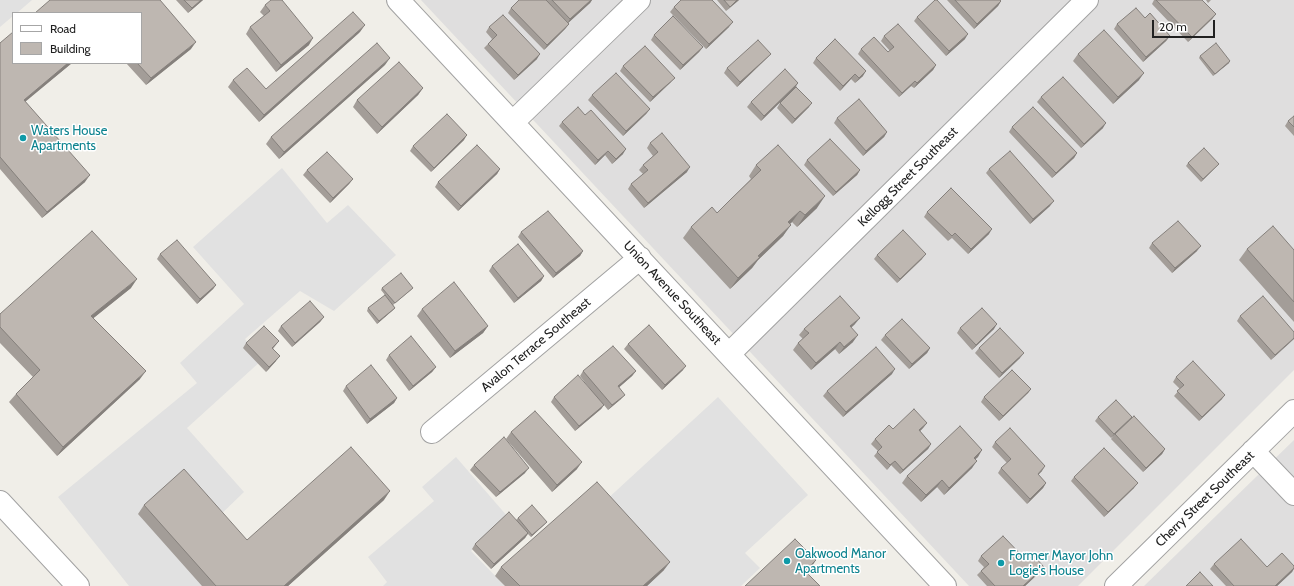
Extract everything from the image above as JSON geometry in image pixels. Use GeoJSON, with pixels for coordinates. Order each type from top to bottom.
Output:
{"type":"FeatureCollection","features":[{"type":"Feature","properties":{"kind":"street","name":"Union Avenue Southeast"},"geometry":{"type":"LineString","coordinates":[[398,0],[945,586]]}},
{"type":"Feature","properties":{"kind":"street"},"geometry":{"type":"LineString","coordinates":[[513,122],[639,0]]}},
{"type":"Feature","properties":{"kind":"street","name":"Kellogg Street Southeast"},"geometry":{"type":"LineString","coordinates":[[729,354],[1087,0]]}},
{"type":"Feature","properties":{"kind":"street","name":"Avalon Terrace Southeast"},"geometry":{"type":"LineString","coordinates":[[432,432],[640,258]]}},
{"type":"Feature","properties":{"kind":"street","name":"Cherry Street Southeast"},"geometry":{"type":"LineString","coordinates":[[1116,586],[1294,411]]}},
{"type":"Feature","properties":{"kind":"street"},"geometry":{"type":"LineString","coordinates":[[1254,451],[1294,494]]}},
{"type":"Feature","properties":{"kind":"street"},"geometry":{"type":"LineString","coordinates":[[0,502],[78,586]]}},
{"type":"Feature","properties":{"kind":"shaded area"},"geometry":{"type":"Polygon","coordinates":[[[0,0],[32,0],[18,12],[12,12],[12,17],[0,27],[0,0]]]}},
{"type":"Feature","properties":{"kind":"shaded area"},"geometry":{"type":"Polygon","coordinates":[[[421,0],[1294,0],[1294,370],[1078,586],[969,586],[421,0]]]}},
{"type":"Feature","properties":{"kind":"shaded area"},"geometry":{"type":"Polygon","coordinates":[[[282,168],[327,223],[348,205],[396,255],[334,311],[300,291],[245,339],[262,360],[187,428],[244,492],[214,521],[214,586],[129,586],[58,497],[197,383],[180,363],[244,304],[193,247],[282,168]]]}},
{"type":"Feature","properties":{"kind":"shaded area"},"geometry":{"type":"Polygon","coordinates":[[[718,397],[808,495],[745,553],[760,568],[741,586],[647,586],[665,569],[604,502],[718,397]]]}},
{"type":"Feature","properties":{"kind":"shaded area"},"geometry":{"type":"Polygon","coordinates":[[[1294,440],[1294,586],[1144,586],[1294,440]]]}},
{"type":"Feature","properties":{"kind":"shaded area"},"geometry":{"type":"Polygon","coordinates":[[[456,457],[508,517],[471,551],[505,586],[383,586],[387,582],[368,557],[434,501],[422,487],[456,457]]]}},
{"type":"Feature","properties":{"kind":"building"},"geometry":{"type":"Polygon","coordinates":[[[50,0],[160,0],[196,42],[151,78],[138,64],[142,64],[142,12],[36,12],[50,0]]]}},
{"type":"Feature","properties":{"kind":"building"},"geometry":{"type":"Polygon","coordinates":[[[184,0],[201,0],[192,8],[184,0]]]}},
{"type":"Feature","properties":{"kind":"building"},"geometry":{"type":"Polygon","coordinates":[[[271,0],[282,0],[313,38],[281,65],[250,27],[270,11],[265,5],[271,0]]]}},
{"type":"Feature","properties":{"kind":"building"},"geometry":{"type":"Polygon","coordinates":[[[519,0],[546,0],[569,24],[547,45],[511,8],[519,0]]]}},
{"type":"Feature","properties":{"kind":"building"},"geometry":{"type":"Polygon","coordinates":[[[552,0],[591,0],[570,19],[552,0]]]}},
{"type":"Feature","properties":{"kind":"building"},"geometry":{"type":"Polygon","coordinates":[[[681,0],[712,0],[733,22],[709,44],[674,7],[681,0]]]}},
{"type":"Feature","properties":{"kind":"building"},"geometry":{"type":"Polygon","coordinates":[[[724,0],[737,0],[730,7],[724,0]]]}},
{"type":"Feature","properties":{"kind":"building"},"geometry":{"type":"Polygon","coordinates":[[[935,0],[937,0],[968,34],[949,51],[917,17],[935,0]]]}},
{"type":"Feature","properties":{"kind":"building"},"geometry":{"type":"Polygon","coordinates":[[[955,0],[1000,0],[1001,1],[977,24],[955,0]]]}},
{"type":"Feature","properties":{"kind":"building"},"geometry":{"type":"Polygon","coordinates":[[[1156,0],[1202,0],[1216,14],[1192,37],[1156,0]]]}},
{"type":"Feature","properties":{"kind":"building"},"geometry":{"type":"Polygon","coordinates":[[[1136,8],[1145,18],[1150,13],[1170,36],[1146,57],[1117,24],[1136,8]]]}},
{"type":"Feature","properties":{"kind":"building"},"geometry":{"type":"Polygon","coordinates":[[[353,12],[365,25],[264,115],[233,80],[247,68],[266,89],[353,12]]]}},
{"type":"Feature","properties":{"kind":"building"},"geometry":{"type":"Polygon","coordinates":[[[503,15],[540,54],[518,75],[488,44],[497,35],[489,27],[503,15]]]}},
{"type":"Feature","properties":{"kind":"building"},"geometry":{"type":"Polygon","coordinates":[[[673,16],[703,47],[683,65],[654,35],[673,16]]]}},
{"type":"Feature","properties":{"kind":"building"},"geometry":{"type":"Polygon","coordinates":[[[898,24],[936,65],[917,83],[915,81],[902,93],[861,49],[874,37],[888,52],[894,47],[884,36],[898,24]]]}},
{"type":"Feature","properties":{"kind":"building"},"geometry":{"type":"Polygon","coordinates":[[[1104,30],[1144,73],[1118,97],[1078,54],[1104,30]]]}},
{"type":"Feature","properties":{"kind":"building","name":"Waters House Apartments"},"geometry":{"type":"Polygon","coordinates":[[[12,33],[12,64],[67,64],[24,100],[90,175],[47,212],[0,157],[0,43],[12,33]]]}},
{"type":"Feature","properties":{"kind":"building"},"geometry":{"type":"Polygon","coordinates":[[[835,39],[866,71],[859,78],[855,74],[843,86],[816,58],[835,39]]]}},
{"type":"Feature","properties":{"kind":"building"},"geometry":{"type":"Polygon","coordinates":[[[758,40],[771,54],[740,82],[727,68],[758,40]]]}},
{"type":"Feature","properties":{"kind":"building"},"geometry":{"type":"Polygon","coordinates":[[[377,43],[390,58],[284,152],[271,137],[377,43]]]}},
{"type":"Feature","properties":{"kind":"building"},"geometry":{"type":"Polygon","coordinates":[[[1216,43],[1230,61],[1215,74],[1200,56],[1216,43]]]}},
{"type":"Feature","properties":{"kind":"building"},"geometry":{"type":"Polygon","coordinates":[[[645,46],[675,78],[653,97],[623,66],[645,46]]]}},
{"type":"Feature","properties":{"kind":"building"},"geometry":{"type":"Polygon","coordinates":[[[399,62],[423,88],[382,127],[357,100],[399,62]]]}},
{"type":"Feature","properties":{"kind":"building"},"geometry":{"type":"Polygon","coordinates":[[[785,69],[798,83],[764,116],[751,102],[785,69]]]}},
{"type":"Feature","properties":{"kind":"building"},"geometry":{"type":"Polygon","coordinates":[[[616,73],[650,109],[626,131],[592,95],[616,73]]]}},
{"type":"Feature","properties":{"kind":"building"},"geometry":{"type":"Polygon","coordinates":[[[1063,77],[1106,123],[1084,144],[1041,97],[1063,77]]]}},
{"type":"Feature","properties":{"kind":"building"},"geometry":{"type":"Polygon","coordinates":[[[796,87],[812,103],[795,119],[780,103],[796,87]]]}},
{"type":"Feature","properties":{"kind":"building"},"geometry":{"type":"Polygon","coordinates":[[[859,99],[887,132],[866,151],[837,118],[859,99]]]}},
{"type":"Feature","properties":{"kind":"building"},"geometry":{"type":"Polygon","coordinates":[[[578,107],[585,115],[591,110],[626,149],[616,159],[608,151],[598,160],[562,122],[578,107]]]}},
{"type":"Feature","properties":{"kind":"building"},"geometry":{"type":"Polygon","coordinates":[[[1033,107],[1077,153],[1056,173],[1012,127],[1033,107]]]}},
{"type":"Feature","properties":{"kind":"building"},"geometry":{"type":"Polygon","coordinates":[[[447,114],[467,135],[434,168],[413,146],[447,114]]]}},
{"type":"Feature","properties":{"kind":"building"},"geometry":{"type":"Polygon","coordinates":[[[1294,116],[1294,127],[1288,121],[1294,116]]]}},
{"type":"Feature","properties":{"kind":"building"},"geometry":{"type":"Polygon","coordinates":[[[662,133],[690,167],[648,203],[631,184],[648,170],[643,165],[658,152],[650,143],[662,133]]]}},
{"type":"Feature","properties":{"kind":"building"},"geometry":{"type":"Polygon","coordinates":[[[830,139],[860,170],[836,192],[807,160],[830,139]]]}},
{"type":"Feature","properties":{"kind":"building"},"geometry":{"type":"Polygon","coordinates":[[[477,145],[500,169],[461,206],[438,182],[477,145]]]}},
{"type":"Feature","properties":{"kind":"building"},"geometry":{"type":"Polygon","coordinates":[[[778,145],[825,196],[805,215],[800,211],[788,222],[791,225],[758,256],[760,257],[738,278],[691,227],[712,207],[717,213],[761,170],[756,165],[778,145]]]}},
{"type":"Feature","properties":{"kind":"building"},"geometry":{"type":"Polygon","coordinates":[[[1204,148],[1219,164],[1203,179],[1188,163],[1204,148]]]}},
{"type":"Feature","properties":{"kind":"building"},"geometry":{"type":"Polygon","coordinates":[[[1010,151],[1054,201],[1033,219],[989,169],[1010,151]]]}},
{"type":"Feature","properties":{"kind":"building"},"geometry":{"type":"Polygon","coordinates":[[[327,152],[353,179],[333,198],[307,170],[327,152]]]}},
{"type":"Feature","properties":{"kind":"building"},"geometry":{"type":"Polygon","coordinates":[[[951,188],[992,229],[971,249],[955,233],[952,236],[927,212],[951,188]]]}},
{"type":"Feature","properties":{"kind":"building"},"geometry":{"type":"Polygon","coordinates":[[[548,211],[583,251],[556,273],[521,232],[548,211]]]}},
{"type":"Feature","properties":{"kind":"building"},"geometry":{"type":"Polygon","coordinates":[[[1178,221],[1201,246],[1175,268],[1152,243],[1178,221]]]}},
{"type":"Feature","properties":{"kind":"building"},"geometry":{"type":"Polygon","coordinates":[[[1273,226],[1294,250],[1294,302],[1247,249],[1273,226]]]}},
{"type":"Feature","properties":{"kind":"building"},"geometry":{"type":"Polygon","coordinates":[[[903,230],[926,254],[900,279],[877,255],[903,230]]]}},
{"type":"Feature","properties":{"kind":"building"},"geometry":{"type":"Polygon","coordinates":[[[92,231],[137,279],[91,316],[146,371],[63,447],[16,394],[40,370],[0,327],[0,314],[92,231]]]}},
{"type":"Feature","properties":{"kind":"building"},"geometry":{"type":"Polygon","coordinates":[[[177,240],[216,285],[200,299],[160,254],[177,240]]]}},
{"type":"Feature","properties":{"kind":"building"},"geometry":{"type":"Polygon","coordinates":[[[518,244],[544,276],[518,298],[492,266],[518,244]]]}},
{"type":"Feature","properties":{"kind":"building"},"geometry":{"type":"Polygon","coordinates":[[[401,273],[413,288],[395,303],[382,288],[401,273]]]}},
{"type":"Feature","properties":{"kind":"building"},"geometry":{"type":"Polygon","coordinates":[[[454,282],[488,326],[455,351],[422,309],[454,282]]]}},
{"type":"Feature","properties":{"kind":"building"},"geometry":{"type":"Polygon","coordinates":[[[385,295],[395,308],[379,321],[368,308],[385,295]]]}},
{"type":"Feature","properties":{"kind":"building"},"geometry":{"type":"Polygon","coordinates":[[[840,296],[860,318],[850,326],[858,335],[844,347],[840,342],[816,363],[798,343],[809,333],[804,329],[840,296]]]}},
{"type":"Feature","properties":{"kind":"building"},"geometry":{"type":"Polygon","coordinates":[[[1263,296],[1294,332],[1294,338],[1275,355],[1240,316],[1263,296]]]}},
{"type":"Feature","properties":{"kind":"building"},"geometry":{"type":"Polygon","coordinates":[[[310,301],[324,317],[295,343],[281,326],[310,301]]]}},
{"type":"Feature","properties":{"kind":"building"},"geometry":{"type":"Polygon","coordinates":[[[982,308],[997,324],[976,345],[960,328],[982,308]]]}},
{"type":"Feature","properties":{"kind":"building"},"geometry":{"type":"Polygon","coordinates":[[[902,319],[930,348],[912,364],[885,335],[902,319]]]}},
{"type":"Feature","properties":{"kind":"building"},"geometry":{"type":"Polygon","coordinates":[[[649,325],[686,366],[665,385],[628,344],[649,325]]]}},
{"type":"Feature","properties":{"kind":"building"},"geometry":{"type":"Polygon","coordinates":[[[264,326],[279,341],[272,348],[280,356],[269,367],[246,343],[264,326]]]}},
{"type":"Feature","properties":{"kind":"building"},"geometry":{"type":"Polygon","coordinates":[[[1000,328],[1024,353],[1002,373],[979,348],[1000,328]]]}},
{"type":"Feature","properties":{"kind":"building"},"geometry":{"type":"Polygon","coordinates":[[[411,336],[436,367],[413,386],[389,355],[411,336]]]}},
{"type":"Feature","properties":{"kind":"building"},"geometry":{"type":"Polygon","coordinates":[[[613,346],[636,371],[618,386],[625,395],[612,405],[583,371],[613,346]]]}},
{"type":"Feature","properties":{"kind":"building"},"geometry":{"type":"Polygon","coordinates":[[[876,347],[895,369],[846,412],[827,391],[876,347]]]}},
{"type":"Feature","properties":{"kind":"building"},"geometry":{"type":"Polygon","coordinates":[[[1193,361],[1225,395],[1202,417],[1177,391],[1184,385],[1176,377],[1193,361]]]}},
{"type":"Feature","properties":{"kind":"building"},"geometry":{"type":"Polygon","coordinates":[[[371,365],[397,398],[370,419],[346,386],[371,365]]]}},
{"type":"Feature","properties":{"kind":"building"},"geometry":{"type":"Polygon","coordinates":[[[1012,370],[1031,389],[1003,416],[984,397],[1012,370]]]}},
{"type":"Feature","properties":{"kind":"building"},"geometry":{"type":"Polygon","coordinates":[[[578,375],[604,405],[579,426],[554,397],[578,375]]]}},
{"type":"Feature","properties":{"kind":"building"},"geometry":{"type":"Polygon","coordinates":[[[1116,400],[1132,417],[1114,434],[1098,417],[1116,400]]]}},
{"type":"Feature","properties":{"kind":"building"},"geometry":{"type":"Polygon","coordinates":[[[914,409],[927,423],[919,430],[931,444],[903,470],[895,461],[890,465],[877,452],[882,447],[875,439],[889,425],[893,429],[914,409]]]}},
{"type":"Feature","properties":{"kind":"building"},"geometry":{"type":"Polygon","coordinates":[[[535,411],[582,462],[557,485],[511,432],[535,411]]]}},
{"type":"Feature","properties":{"kind":"building"},"geometry":{"type":"Polygon","coordinates":[[[1134,416],[1165,449],[1146,468],[1115,434],[1134,416]]]}},
{"type":"Feature","properties":{"kind":"building"},"geometry":{"type":"Polygon","coordinates":[[[960,426],[982,450],[974,458],[977,461],[949,488],[942,480],[926,495],[907,476],[960,426]]]}},
{"type":"Feature","properties":{"kind":"building"},"geometry":{"type":"Polygon","coordinates":[[[1010,428],[1045,466],[1038,474],[1046,483],[1030,499],[1001,468],[1011,459],[995,442],[1010,428]]]}},
{"type":"Feature","properties":{"kind":"building"},"geometry":{"type":"Polygon","coordinates":[[[504,437],[529,468],[500,492],[474,465],[504,437]]]}},
{"type":"Feature","properties":{"kind":"building"},"geometry":{"type":"Polygon","coordinates":[[[351,447],[390,491],[284,586],[216,586],[144,505],[184,469],[247,540],[351,447]]]}},
{"type":"Feature","properties":{"kind":"building"},"geometry":{"type":"Polygon","coordinates":[[[1104,448],[1138,483],[1108,512],[1074,477],[1104,448]]]}},
{"type":"Feature","properties":{"kind":"building"},"geometry":{"type":"Polygon","coordinates":[[[597,482],[670,562],[643,586],[520,586],[501,567],[597,482]]]}},
{"type":"Feature","properties":{"kind":"building"},"geometry":{"type":"Polygon","coordinates":[[[532,505],[547,522],[532,535],[518,518],[532,505]]]}},
{"type":"Feature","properties":{"kind":"building"},"geometry":{"type":"Polygon","coordinates":[[[509,512],[528,533],[494,564],[475,544],[509,512]]]}},
{"type":"Feature","properties":{"kind":"building","name":"Former Mayor John Logie's House"},"geometry":{"type":"Polygon","coordinates":[[[1003,536],[1027,561],[1033,555],[1044,567],[1023,586],[995,586],[981,571],[989,564],[981,556],[1003,536]]]}},
{"type":"Feature","properties":{"kind":"building","name":"Oakwood Manor Apartments"},"geometry":{"type":"Polygon","coordinates":[[[795,539],[816,560],[805,571],[820,586],[745,586],[795,539]]]}},
{"type":"Feature","properties":{"kind":"building"},"geometry":{"type":"Polygon","coordinates":[[[1241,539],[1267,567],[1282,553],[1294,566],[1294,568],[1275,586],[1234,586],[1214,564],[1241,539]]]}},
{"type":"Feature","properties":{"kind":"building"},"geometry":{"type":"Polygon","coordinates":[[[1200,572],[1213,586],[1186,586],[1200,572]]]}},
{"type":"Feature","properties":{"kind":"place","name":"Waters House Apartments"},"geometry":{"type":"Point","coordinates":[23,138]}},
{"type":"Feature","properties":{"kind":"place","name":"Oakwood Manor Apartments"},"geometry":{"type":"Point","coordinates":[787,561]}},
{"type":"Feature","properties":{"kind":"place","name":"Former Mayor John Logie's House"},"geometry":{"type":"Point","coordinates":[1001,563]}}]}
